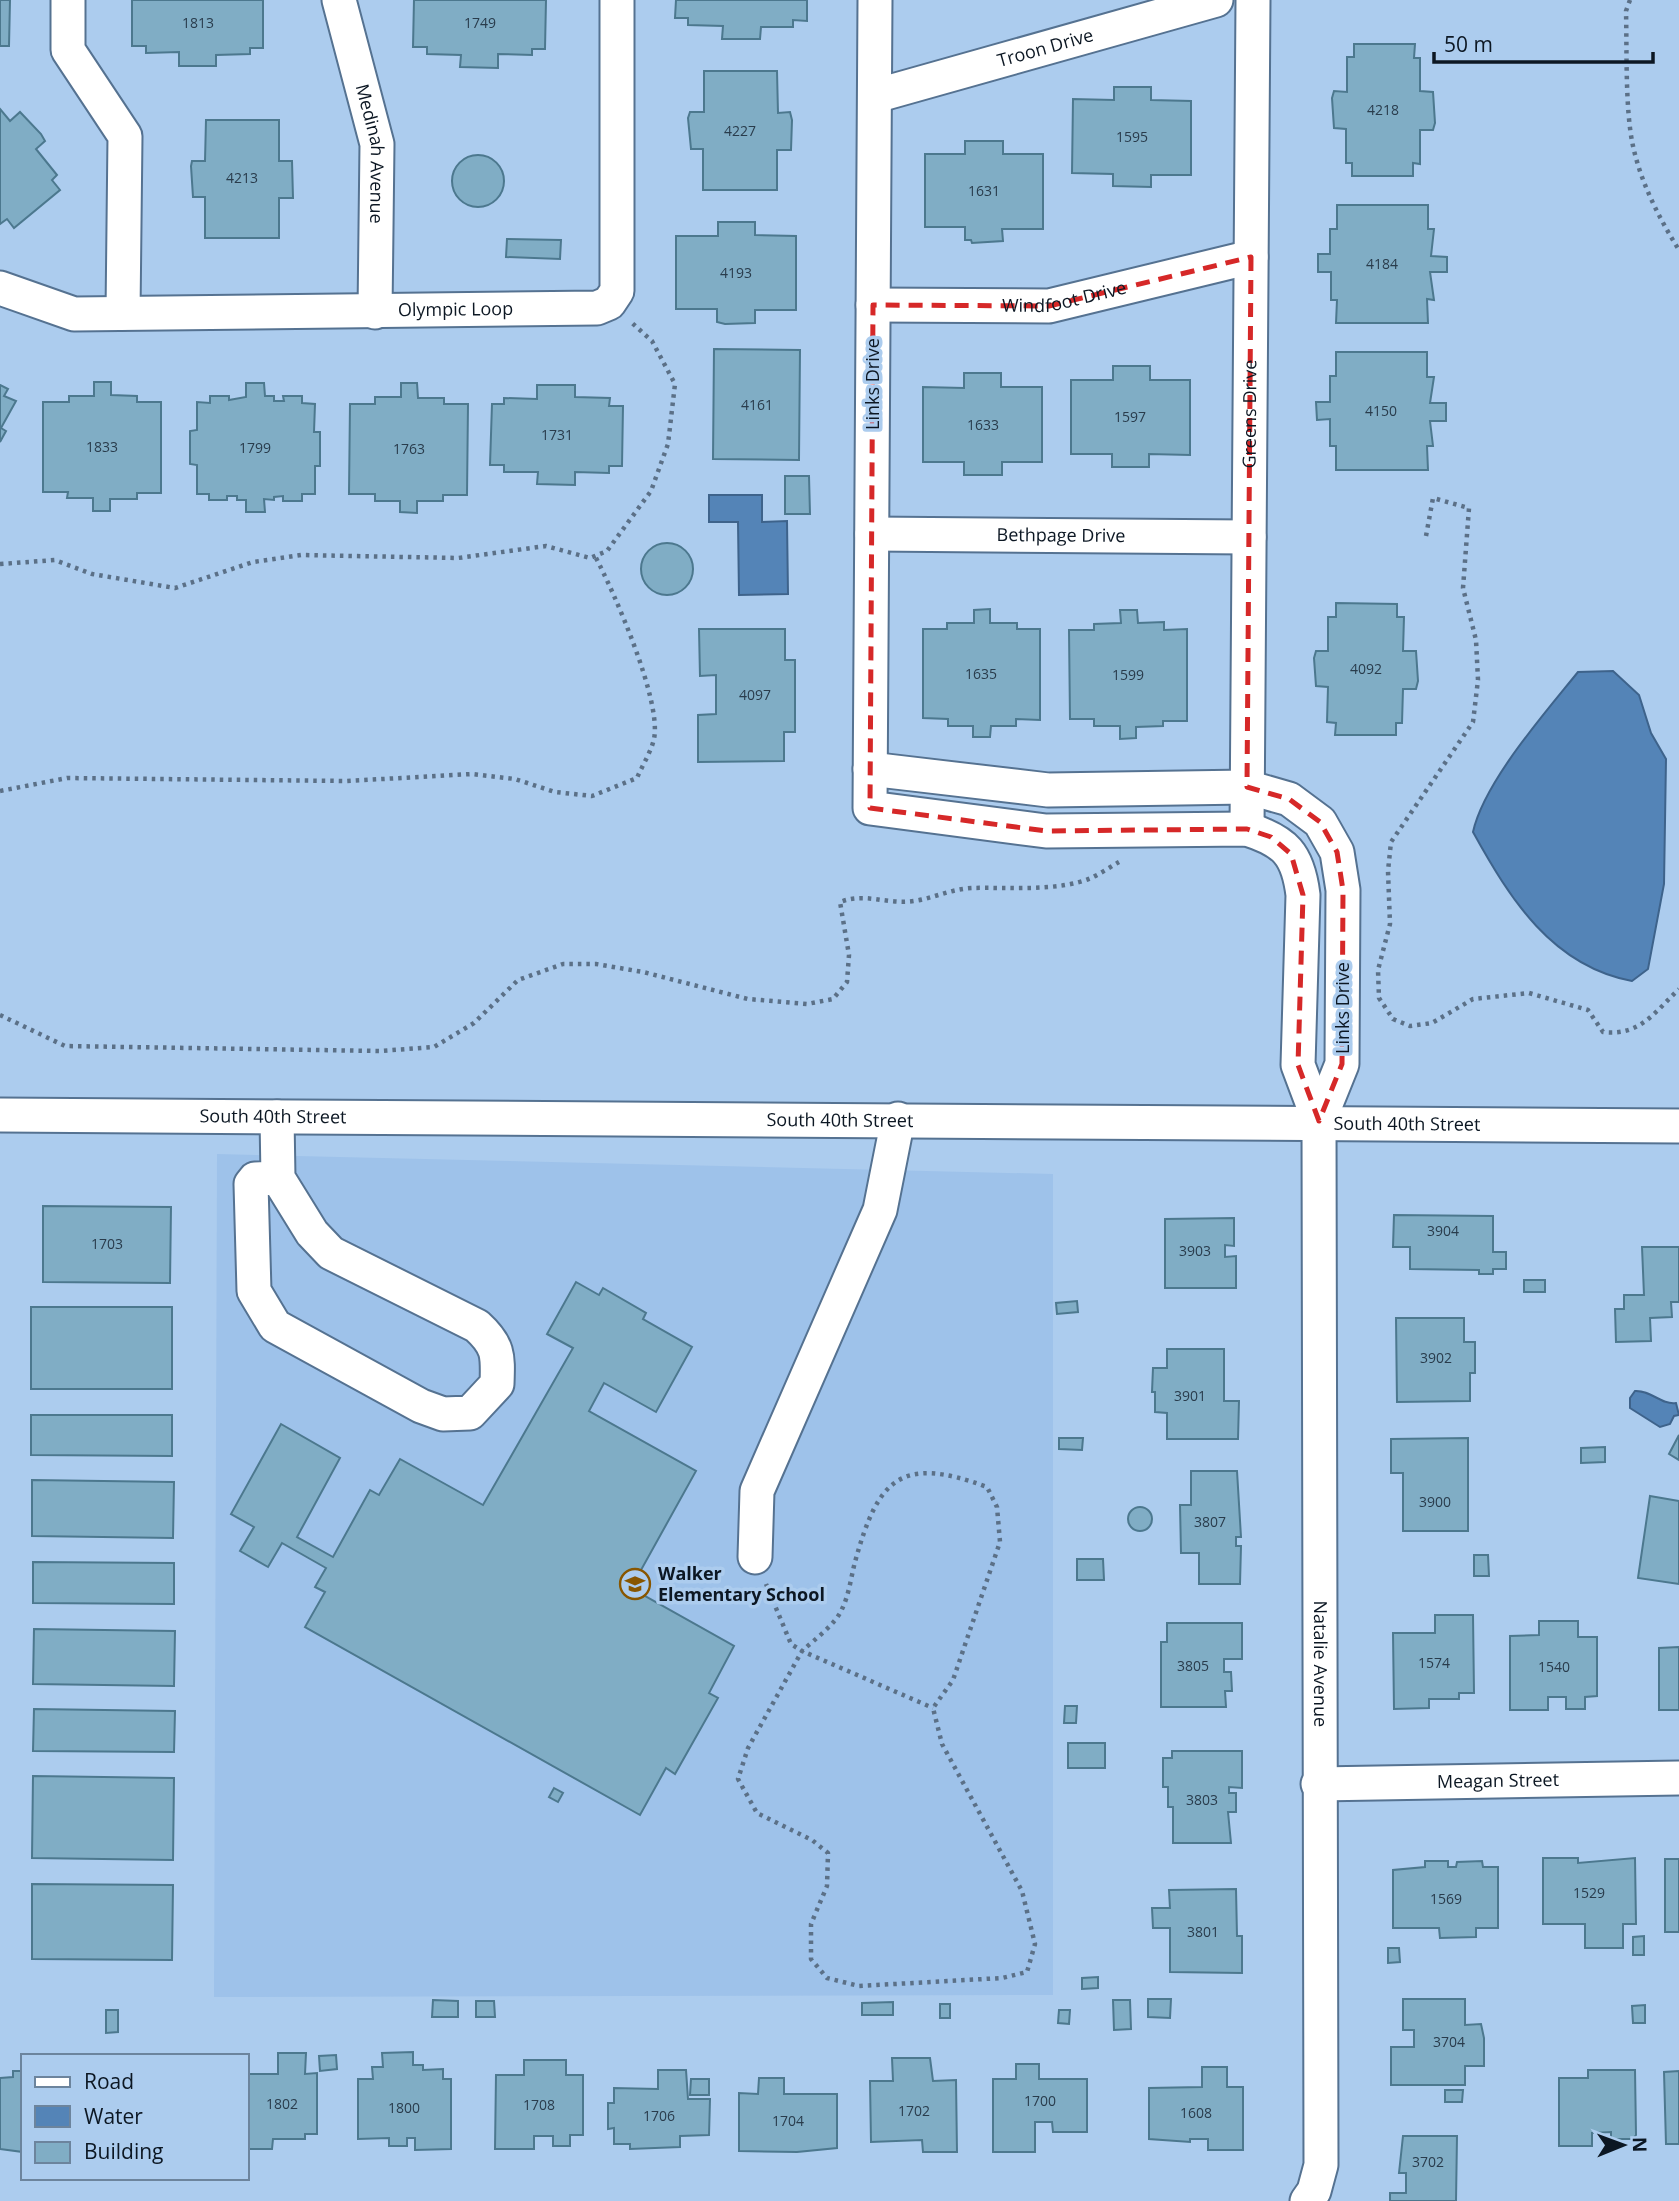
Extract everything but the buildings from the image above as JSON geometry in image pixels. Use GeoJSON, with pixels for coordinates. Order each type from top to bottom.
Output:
{"type":"FeatureCollection","features":[{"type":"Feature","properties":{"kind":"street"},"geometry":{"type":"LineString","coordinates":[[68,0],[68,50],[125,136],[123,313]]}},
{"type":"Feature","properties":{"kind":"street","name":"Medinah Avenue"},"geometry":{"type":"LineString","coordinates":[[338,0],[377,144],[375,312]]}},
{"type":"Feature","properties":{"kind":"street"},"geometry":{"type":"LineString","coordinates":[[610,303],[617,291],[617,0]]}},
{"type":"Feature","properties":{"kind":"street","name":"Links Drive"},"geometry":{"type":"LineString","coordinates":[[875,0],[870,808],[1046,831],[1247,830],[1271,837],[1291,854],[1300,875],[1303,895],[1298,1065],[1319,1121]]}},
{"type":"Feature","properties":{"kind":"street","name":"Troon Drive"},"geometry":{"type":"LineString","coordinates":[[875,96],[1216,0]]}},
{"type":"Feature","properties":{"kind":"street","name":"Greens Drive"},"geometry":{"type":"LineString","coordinates":[[1247,830],[1253,0]]}},
{"type":"Feature","properties":{"kind":"street","name":"Windfoot Drive"},"geometry":{"type":"LineString","coordinates":[[873,305],[1049,306],[1251,257]]}},
{"type":"Feature","properties":{"kind":"street","name":"Olympic Loop"},"geometry":{"type":"LineString","coordinates":[[0,288],[74,314],[597,308],[610,303]]}},
{"type":"Feature","properties":{"kind":"street","name":"Bethpage Drive"},"geometry":{"type":"LineString","coordinates":[[872,534],[1249,537]]}},
{"type":"Feature","properties":{"kind":"street","name":"Links Drive"},"geometry":{"type":"LineString","coordinates":[[870,769],[1048,790],[1247,787],[1289,799],[1320,822],[1337,852],[1343,890],[1342,1064],[1319,1121]]}},
{"type":"Feature","properties":{"kind":"street","name":"South 40th Street"},"geometry":{"type":"LineString","coordinates":[[0,1115],[1319,1121],[1679,1126]]}},
{"type":"Feature","properties":{"kind":"street"},"geometry":{"type":"LineString","coordinates":[[277,1117],[278,1178],[312,1233],[331,1253],[477,1326],[493,1340],[498,1359],[497,1384],[470,1413],[443,1414],[421,1406],[275,1326],[254,1291],[251,1184],[255,1179],[278,1178]]}},
{"type":"Feature","properties":{"kind":"street"},"geometry":{"type":"LineString","coordinates":[[755,1557],[757,1491],[880,1210],[898,1119]]}},
{"type":"Feature","properties":{"kind":"street","name":"Natalie Avenue"},"geometry":{"type":"LineString","coordinates":[[1307,2201],[1314,2191],[1321,2165],[1318,1784],[1319,1121]]}},
{"type":"Feature","properties":{"kind":"street","name":"Meagan Street"},"geometry":{"type":"LineString","coordinates":[[1318,1784],[1679,1778]]}},
{"type":"Feature","properties":{"kind":"path"},"geometry":{"type":"LineString","coordinates":[[1630,0],[1626,11],[1632,143],[1639,168],[1662,224],[1679,250]]}},
{"type":"Feature","properties":{"kind":"path"},"geometry":{"type":"LineString","coordinates":[[0,564],[55,560],[92,574],[174,588],[253,562],[301,555],[458,558],[546,546],[590,558],[607,551],[651,491],[668,444],[675,384],[652,341],[610,303]]}},
{"type":"Feature","properties":{"kind":"path"},"geometry":{"type":"LineString","coordinates":[[1426,536],[1433,498],[1469,508],[1463,588],[1476,640],[1478,680],[1473,722],[1391,842],[1388,871],[1390,924],[1378,970],[1379,998],[1393,1019],[1410,1026],[1432,1023],[1473,999],[1529,993],[1588,1010],[1603,1032],[1622,1034],[1641,1026],[1679,989]]}},
{"type":"Feature","properties":{"kind":"path"},"geometry":{"type":"LineString","coordinates":[[0,791],[66,778],[347,780],[472,774],[515,779],[555,792],[592,796],[637,778],[654,738],[654,709],[611,586],[595,556]]}},
{"type":"Feature","properties":{"kind":"path"},"geometry":{"type":"LineString","coordinates":[[0,1015],[65,1046],[380,1051],[434,1047],[474,1023],[518,980],[563,964],[596,964],[643,972],[684,985],[748,999],[807,1004],[833,999],[847,982],[849,955],[840,902],[856,895],[915,901],[938,893],[971,888],[1011,890],[1089,879],[1123,860],[1149,832]]}},
{"type":"Feature","properties":{"kind":"path"},"geometry":{"type":"LineString","coordinates":[[928,1472],[954,1475],[987,1487],[997,1507],[1000,1542],[953,1680],[933,1708],[942,1744],[1022,1891],[1035,1944],[1027,1972],[1002,1978],[859,1986],[827,1978],[811,1959],[811,1924],[827,1886],[828,1853],[812,1840],[757,1813],[738,1779],[763,1719],[802,1651],[842,1611],[873,1510],[895,1480],[928,1472]]}},
{"type":"Feature","properties":{"kind":"path"},"geometry":{"type":"LineString","coordinates":[[755,1557],[791,1644],[933,1708]]}},
{"type":"Feature","properties":{"kind":"highlighted area"},"geometry":{"type":"Polygon","coordinates":[[[1251,257],[1247,787],[1289,799],[1320,822],[1337,852],[1343,890],[1342,1064],[1319,1121],[1298,1065],[1303,895],[1291,854],[1271,837],[1247,829],[1046,831],[870,808],[873,305],[1049,306],[1251,257]]]}},
{"type":"Feature","properties":{"kind":"shaded area","name":"Walker Elementary School"},"geometry":{"type":"Polygon","coordinates":[[[217,1154],[1053,1174],[1053,1995],[214,1997],[217,1154]]]}},
{"type":"Feature","properties":{"kind":"water"},"geometry":{"type":"Polygon","coordinates":[[[709,495],[762,495],[762,522],[787,521],[788,594],[739,595],[738,522],[709,522],[709,495]]]}},
{"type":"Feature","properties":{"kind":"water"},"geometry":{"type":"Polygon","coordinates":[[[1613,671],[1639,695],[1651,733],[1666,759],[1664,884],[1648,969],[1632,981],[1604,973],[1579,961],[1556,945],[1518,905],[1473,832],[1479,812],[1502,770],[1578,672],[1613,671]]]}},
{"type":"Feature","properties":{"kind":"water"},"geometry":{"type":"Polygon","coordinates":[[[1635,1391],[1676,1403],[1679,1415],[1674,1416],[1670,1424],[1660,1427],[1630,1408],[1630,1398],[1635,1391]]]}},
{"type":"Feature","properties":{"kind":"place","name":"Walker Elementary School"},"geometry":{"type":"Point","coordinates":[635,1584]}}]}
